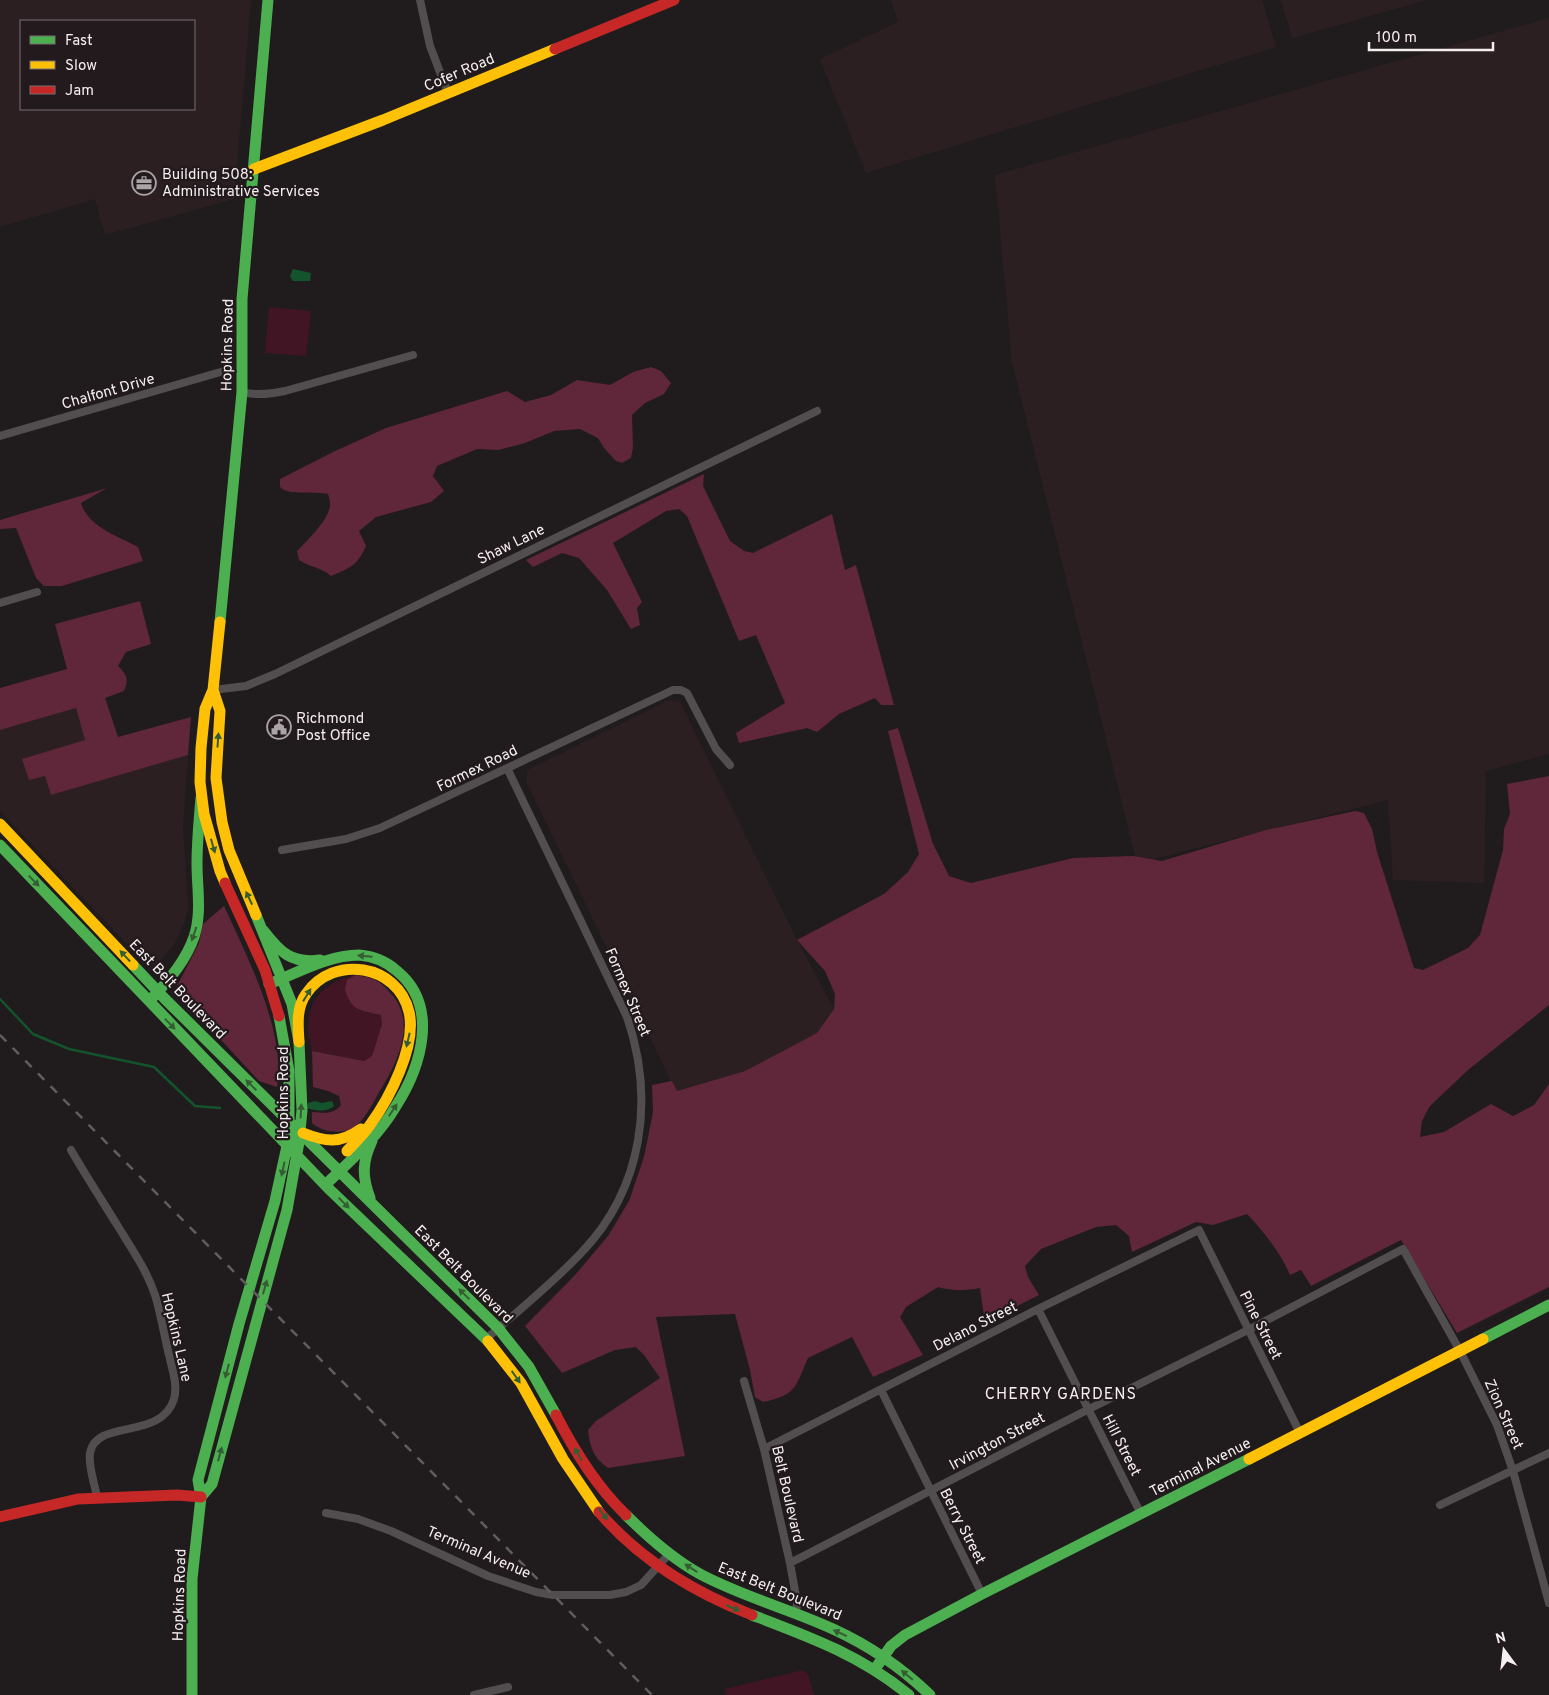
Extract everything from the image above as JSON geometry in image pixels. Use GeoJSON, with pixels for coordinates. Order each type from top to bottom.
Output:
{"type":"FeatureCollection","features":[{"type":"Feature","properties":{"kind":"main road","name":"Hopkins Road"},"geometry":{"type":"LineString","coordinates":[[192,1695],[192,1579],[200,1497],[198,1480],[239,1324],[275,1201],[288,1137],[290,1114],[289,1078],[284,1034],[265,970],[220,871],[201,798],[201,748],[205,709],[213,690],[242,392],[242,299],[268,0]]}},
{"type":"Feature","properties":{"kind":"main road","name":"Cofer Road"},"geometry":{"type":"LineString","coordinates":[[254,169],[340,137],[674,0]]}},
{"type":"Feature","properties":{"kind":"main road","name":"Hopkins Road"},"geometry":{"type":"LineString","coordinates":[[200,1497],[212,1484],[287,1210],[294,1175],[302,1110],[299,1042],[292,1004],[284,979],[229,850],[222,822],[216,778],[220,711],[213,690]]}},
{"type":"Feature","properties":{"kind":"main road"},"geometry":{"type":"LineString","coordinates":[[148,1002],[176,972],[190,947],[197,926],[199,903],[197,836],[201,798]]}},
{"type":"Feature","properties":{"kind":"main road","name":"East Belt Boulevard"},"geometry":{"type":"LineString","coordinates":[[0,824],[158,992],[498,1328],[533,1372],[584,1464],[630,1518],[670,1554],[700,1574],[756,1600],[844,1634],[883,1656],[930,1695]]}},
{"type":"Feature","properties":{"kind":"main road","name":"East Belt Boulevard"},"geometry":{"type":"LineString","coordinates":[[0,846],[325,1185],[486,1339],[524,1388],[568,1469],[592,1502],[634,1548],[659,1566],[714,1599],[824,1642],[875,1669],[909,1695]]}},
{"type":"Feature","properties":{"kind":"main road"},"geometry":{"type":"LineString","coordinates":[[263,930],[283,953],[299,962],[343,958]]}},
{"type":"Feature","properties":{"kind":"main road"},"geometry":{"type":"LineString","coordinates":[[269,984],[343,958],[372,956],[387,963],[411,983],[420,1002],[424,1031],[414,1070],[397,1105],[379,1129],[367,1151],[362,1169],[362,1180],[373,1205]]}},
{"type":"Feature","properties":{"kind":"main road"},"geometry":{"type":"LineString","coordinates":[[299,1042],[298,1016],[308,992],[318,981],[342,968],[372,970],[386,978],[397,988],[405,1000],[411,1022],[409,1039],[394,1085],[378,1114],[325,1185]]}},
{"type":"Feature","properties":{"kind":"main road"},"geometry":{"type":"LineString","coordinates":[[297,1131],[322,1140],[339,1141],[354,1134],[378,1114]]}},
{"type":"Feature","properties":{"kind":"main road"},"geometry":{"type":"LineString","coordinates":[[336,1169],[379,1129]]}},
{"type":"Feature","properties":{"kind":"main road","name":"Terminal Avenue"},"geometry":{"type":"LineString","coordinates":[[875,1669],[891,1646],[905,1635],[1549,1305]]}},
{"type":"Feature","properties":{"kind":"main road"},"geometry":{"type":"LineString","coordinates":[[0,1517],[78,1499],[177,1495],[200,1497]]}},
{"type":"Feature","properties":{"kind":"street"},"geometry":{"type":"LineString","coordinates":[[420,0],[430,46],[448,93]]}},
{"type":"Feature","properties":{"kind":"street"},"geometry":{"type":"LineString","coordinates":[[242,392],[271,394],[285,391],[413,355]]}},
{"type":"Feature","properties":{"kind":"street","name":"Chalfont Drive"},"geometry":{"type":"LineString","coordinates":[[0,436],[224,371]]}},
{"type":"Feature","properties":{"kind":"street","name":"Shaw Lane"},"geometry":{"type":"LineString","coordinates":[[213,690],[246,686],[275,674],[817,411]]}},
{"type":"Feature","properties":{"kind":"street"},"geometry":{"type":"LineString","coordinates":[[0,603],[38,592]]}},
{"type":"Feature","properties":{"kind":"street","name":"Formex Road"},"geometry":{"type":"LineString","coordinates":[[282,850],[346,839],[380,828],[669,691],[677,689],[684,691],[690,698],[716,749],[730,765]]}},
{"type":"Feature","properties":{"kind":"street","name":"Formex Street"},"geometry":{"type":"LineString","coordinates":[[486,1339],[572,1262],[605,1224],[631,1170],[642,1110],[640,1069],[636,1044],[627,1017],[507,768]]}},
{"type":"Feature","properties":{"kind":"street","name":"Hopkins Lane"},"geometry":{"type":"LineString","coordinates":[[71,1150],[140,1261],[155,1294],[175,1383],[174,1398],[170,1408],[159,1420],[108,1434],[98,1439],[92,1445],[90,1461],[97,1498]]}},
{"type":"Feature","properties":{"kind":"street","name":"Delano Street"},"geometry":{"type":"LineString","coordinates":[[764,1449],[1038,1308],[1199,1230]]}},
{"type":"Feature","properties":{"kind":"street","name":"Pine Street"},"geometry":{"type":"LineString","coordinates":[[1199,1230],[1300,1432]]}},
{"type":"Feature","properties":{"kind":"street","name":"Irvington Street"},"geometry":{"type":"LineString","coordinates":[[790,1562],[1248,1330],[1403,1249]]}},
{"type":"Feature","properties":{"kind":"street","name":"Zion Street"},"geometry":{"type":"LineString","coordinates":[[1403,1249],[1460,1351],[1497,1426],[1513,1470],[1549,1603]]}},
{"type":"Feature","properties":{"kind":"street","name":"Hill Street"},"geometry":{"type":"LineString","coordinates":[[1038,1308],[1142,1514]]}},
{"type":"Feature","properties":{"kind":"street","name":"Belt Boulevard"},"geometry":{"type":"LineString","coordinates":[[744,1381],[764,1449],[790,1562],[797,1602],[796,1614]]}},
{"type":"Feature","properties":{"kind":"street","name":"Berry Street"},"geometry":{"type":"LineString","coordinates":[[881,1390],[982,1594]]}},
{"type":"Feature","properties":{"kind":"street"},"geometry":{"type":"LineString","coordinates":[[1440,1505],[1549,1453]]}},
{"type":"Feature","properties":{"kind":"street","name":"Terminal Avenue"},"geometry":{"type":"LineString","coordinates":[[326,1513],[373,1524],[488,1576],[536,1592],[610,1595],[626,1592],[641,1585],[670,1554]]}},
{"type":"Feature","properties":{"kind":"street"},"geometry":{"type":"LineString","coordinates":[[474,1695],[508,1687]]}},
{"type":"Feature","properties":{"kind":"shaded area"},"geometry":{"type":"Polygon","coordinates":[[[0,0],[251,0],[234,199],[105,235],[95,199],[0,227],[0,0]]]}},
{"type":"Feature","properties":{"kind":"shaded area"},"geometry":{"type":"Polygon","coordinates":[[[891,0],[1262,0],[1276,47],[866,173],[820,59],[898,22],[891,0]]]}},
{"type":"Feature","properties":{"kind":"shaded area"},"geometry":{"type":"Polygon","coordinates":[[[1281,0],[1427,0],[1292,38],[1281,0]]]}},
{"type":"Feature","properties":{"kind":"shaded area"},"geometry":{"type":"Polygon","coordinates":[[[1549,18],[1549,754],[1486,771],[1484,883],[1393,880],[1388,800],[1137,863],[1012,361],[995,175],[1549,18]]]}},
{"type":"Feature","properties":{"kind":"shaded area"},"geometry":{"type":"Polygon","coordinates":[[[293,269],[311,273],[310,281],[293,281],[290,276],[293,269]]]}},
{"type":"Feature","properties":{"kind":"shaded area"},"geometry":{"type":"Polygon","coordinates":[[[269,307],[311,311],[306,356],[265,353],[269,307]]]}},
{"type":"Feature","properties":{"kind":"shaded area"},"geometry":{"type":"Polygon","coordinates":[[[651,367],[661,371],[671,383],[664,394],[645,403],[632,415],[633,447],[631,458],[622,463],[616,461],[598,438],[580,429],[554,431],[525,443],[498,450],[477,449],[437,466],[433,476],[444,491],[431,502],[376,517],[359,531],[366,546],[356,562],[348,568],[331,576],[323,570],[299,560],[297,551],[324,520],[330,508],[329,498],[328,494],[323,493],[284,490],[280,487],[280,479],[386,428],[507,391],[525,402],[551,395],[577,380],[610,385],[633,372],[651,367]]]}},
{"type":"Feature","properties":{"kind":"shaded area"},"geometry":{"type":"Polygon","coordinates":[[[704,474],[703,486],[730,541],[744,551],[753,553],[832,514],[845,570],[856,565],[894,705],[881,705],[875,698],[839,714],[817,732],[807,728],[739,743],[736,733],[785,703],[756,635],[739,641],[687,516],[679,509],[666,511],[613,543],[642,602],[637,608],[640,625],[631,629],[607,590],[579,558],[562,553],[533,567],[526,560],[704,474]]]}},
{"type":"Feature","properties":{"kind":"shaded area"},"geometry":{"type":"Polygon","coordinates":[[[107,488],[81,503],[90,518],[97,525],[138,547],[143,561],[62,586],[44,586],[36,578],[16,528],[0,529],[0,520],[107,488]]]}},
{"type":"Feature","properties":{"kind":"shaded area"},"geometry":{"type":"Polygon","coordinates":[[[140,601],[151,644],[126,652],[118,666],[126,677],[124,691],[105,698],[118,737],[191,717],[188,755],[51,795],[45,776],[29,780],[22,759],[85,740],[76,708],[0,730],[0,688],[67,669],[55,624],[140,601]]]}},
{"type":"Feature","properties":{"kind":"shaded area"},"geometry":{"type":"Polygon","coordinates":[[[669,700],[680,702],[797,940],[834,1009],[817,1033],[745,1071],[676,1091],[527,783],[527,770],[669,700]]]}},
{"type":"Feature","properties":{"kind":"shaded area"},"geometry":{"type":"Polygon","coordinates":[[[76,708],[86,740],[45,775],[51,795],[188,755],[183,828],[188,909],[175,943],[152,970],[0,811],[0,730],[76,708]]]}},
{"type":"Feature","properties":{"kind":"shaded area"},"geometry":{"type":"Polygon","coordinates":[[[898,728],[933,844],[949,876],[971,883],[1073,858],[1133,856],[1162,861],[1266,830],[1355,811],[1364,813],[1372,829],[1377,852],[1414,968],[1423,970],[1468,948],[1480,935],[1503,850],[1504,829],[1510,814],[1507,784],[1549,776],[1549,1005],[1468,1070],[1429,1107],[1422,1121],[1420,1137],[1444,1132],[1491,1104],[1513,1116],[1534,1105],[1549,1084],[1549,1287],[1457,1333],[1401,1240],[1311,1286],[1301,1270],[1290,1275],[1271,1243],[1247,1214],[1213,1225],[1196,1222],[1132,1252],[1129,1236],[1116,1225],[1096,1227],[1041,1249],[1025,1266],[1028,1277],[1039,1295],[987,1321],[984,1316],[980,1288],[959,1290],[938,1287],[906,1307],[900,1317],[923,1355],[873,1377],[852,1337],[808,1358],[797,1383],[789,1393],[763,1402],[755,1397],[735,1314],[656,1317],[685,1456],[608,1468],[603,1464],[594,1452],[588,1430],[596,1421],[660,1378],[636,1347],[615,1350],[562,1373],[525,1326],[575,1275],[608,1236],[629,1201],[644,1157],[653,1112],[652,1085],[672,1081],[677,1091],[745,1071],[817,1033],[834,1009],[835,994],[825,971],[797,940],[884,894],[908,872],[919,854],[888,731],[898,728]]]}},
{"type":"Feature","properties":{"kind":"shaded area"},"geometry":{"type":"Polygon","coordinates":[[[224,906],[253,971],[270,1018],[276,1042],[277,1087],[259,1081],[175,990],[199,943],[203,924],[224,906]]]}},
{"type":"Feature","properties":{"kind":"shaded area"},"geometry":{"type":"Polygon","coordinates":[[[355,975],[347,980],[358,1010],[381,1015],[382,1024],[372,1056],[364,1061],[312,1051],[308,1027],[309,1016],[316,999],[321,992],[336,981],[355,975]]]}},
{"type":"Feature","properties":{"kind":"shaded area"},"geometry":{"type":"Polygon","coordinates":[[[355,975],[377,981],[393,996],[400,1008],[403,1021],[401,1047],[390,1073],[363,1119],[352,1129],[331,1131],[312,1123],[312,1112],[331,1112],[341,1105],[339,1096],[313,1087],[312,1051],[364,1061],[372,1056],[382,1024],[381,1015],[358,1009],[347,997],[345,989],[347,980],[355,975]]]}},
{"type":"Feature","properties":{"kind":"shaded area"},"geometry":{"type":"Polygon","coordinates":[[[315,1101],[322,1103],[332,1101],[334,1106],[321,1110],[307,1108],[308,1103],[315,1101]]]}},
{"type":"Feature","properties":{"kind":"shaded area"},"geometry":{"type":"Polygon","coordinates":[[[803,1670],[808,1674],[814,1695],[726,1695],[725,1689],[803,1670]]]}},
{"type":"Feature","properties":{"kind":"waterway"},"geometry":{"type":"LineString","coordinates":[[0,999],[33,1034],[69,1049],[154,1067],[195,1106],[220,1108]]}},
{"type":"Feature","properties":{"kind":"railway"},"geometry":{"type":"LineString","coordinates":[[0,1035],[652,1695]]}},
{"type":"Feature","properties":{"kind":"traffic: fast"},"geometry":{"type":"LineString","coordinates":[[220,622],[242,392],[242,299],[268,0]]}},
{"type":"Feature","properties":{"kind":"traffic: fast"},"geometry":{"type":"LineString","coordinates":[[153,997],[182,961],[194,937],[198,919],[197,848],[201,798]]}},
{"type":"Feature","properties":{"kind":"traffic: fast"},"geometry":{"type":"LineString","coordinates":[[0,845],[328,1188],[488,1341]]}},
{"type":"Feature","properties":{"kind":"traffic: fast"},"geometry":{"type":"LineString","coordinates":[[201,1497],[212,1484],[287,1210],[299,1142],[302,1110],[299,1042],[292,1004],[256,915]]}},
{"type":"Feature","properties":{"kind":"traffic: fast"},"geometry":{"type":"LineString","coordinates":[[263,930],[275,945],[287,955],[301,960],[320,960]]}},
{"type":"Feature","properties":{"kind":"traffic: fast"},"geometry":{"type":"LineString","coordinates":[[269,984],[324,961],[359,955],[379,960],[397,971],[410,985],[418,1001],[422,1019],[422,1037],[419,1055],[405,1090],[381,1128],[354,1158],[325,1185]]}},
{"type":"Feature","properties":{"kind":"traffic: fast"},"geometry":{"type":"LineString","coordinates":[[133,965],[165,999],[498,1328],[529,1367],[556,1415]]}},
{"type":"Feature","properties":{"kind":"traffic: fast"},"geometry":{"type":"LineString","coordinates":[[192,1695],[192,1579],[201,1497],[198,1480],[239,1324],[275,1201],[289,1137],[289,1071],[279,1016]]}},
{"type":"Feature","properties":{"kind":"traffic: fast"},"geometry":{"type":"LineString","coordinates":[[370,1198],[364,1170],[366,1156],[372,1141]]}},
{"type":"Feature","properties":{"kind":"traffic: fast"},"geometry":{"type":"LineString","coordinates":[[1483,1339],[1549,1305]]}},
{"type":"Feature","properties":{"kind":"traffic: fast"},"geometry":{"type":"LineString","coordinates":[[875,1669],[891,1646],[905,1635],[1249,1459]]}},
{"type":"Feature","properties":{"kind":"traffic: fast"},"geometry":{"type":"LineString","coordinates":[[626,1515],[661,1547],[680,1562],[700,1574],[847,1636],[896,1666],[930,1695]]}},
{"type":"Feature","properties":{"kind":"traffic: fast"},"geometry":{"type":"LineString","coordinates":[[752,1615],[834,1648],[872,1669],[909,1695]]}},
{"type":"Feature","properties":{"kind":"traffic: slow"},"geometry":{"type":"LineString","coordinates":[[254,169],[383,120],[555,49]]}},
{"type":"Feature","properties":{"kind":"traffic: slow"},"geometry":{"type":"LineString","coordinates":[[220,622],[213,690],[205,709],[200,782],[204,814],[225,883]]}},
{"type":"Feature","properties":{"kind":"traffic: slow"},"geometry":{"type":"LineString","coordinates":[[213,690],[220,711],[216,778],[222,822],[229,850],[256,915]]}},
{"type":"Feature","properties":{"kind":"traffic: slow"},"geometry":{"type":"LineString","coordinates":[[0,824],[133,965]]}},
{"type":"Feature","properties":{"kind":"traffic: slow"},"geometry":{"type":"LineString","coordinates":[[299,1042],[298,1017],[303,999],[318,981],[332,973],[348,969],[363,970],[379,975],[392,983],[403,996],[409,1012],[410,1026],[409,1040],[400,1072],[385,1101],[365,1132],[347,1151]]}},
{"type":"Feature","properties":{"kind":"traffic: slow"},"geometry":{"type":"LineString","coordinates":[[303,1133],[326,1140],[333,1140],[346,1137],[361,1129]]}},
{"type":"Feature","properties":{"kind":"traffic: slow"},"geometry":{"type":"LineString","coordinates":[[1249,1459],[1483,1339]]}},
{"type":"Feature","properties":{"kind":"traffic: slow"},"geometry":{"type":"LineString","coordinates":[[488,1341],[521,1383],[563,1459],[599,1512]]}},
{"type":"Feature","properties":{"kind":"traffic: jam"},"geometry":{"type":"LineString","coordinates":[[555,49],[674,0]]}},
{"type":"Feature","properties":{"kind":"traffic: jam"},"geometry":{"type":"LineString","coordinates":[[225,883],[265,970],[279,1016]]}},
{"type":"Feature","properties":{"kind":"traffic: jam"},"geometry":{"type":"LineString","coordinates":[[556,1415],[587,1468],[626,1515]]}},
{"type":"Feature","properties":{"kind":"traffic: jam"},"geometry":{"type":"LineString","coordinates":[[0,1517],[78,1499],[177,1495],[201,1497]]}},
{"type":"Feature","properties":{"kind":"traffic: jam"},"geometry":{"type":"LineString","coordinates":[[599,1512],[632,1545],[669,1573],[709,1596],[752,1615]]}},
{"type":"Feature","properties":{"kind":"place","name":"Building 508: Administrative Services"},"geometry":{"type":"Point","coordinates":[144,183]}},
{"type":"Feature","properties":{"kind":"place","name":"Richmond Post Office"},"geometry":{"type":"Point","coordinates":[279,727]}},
{"type":"Feature","properties":{"kind":"district","name":"CHERRY GARDENS"},"geometry":{"type":"Point","coordinates":[1061,1393]}}]}
